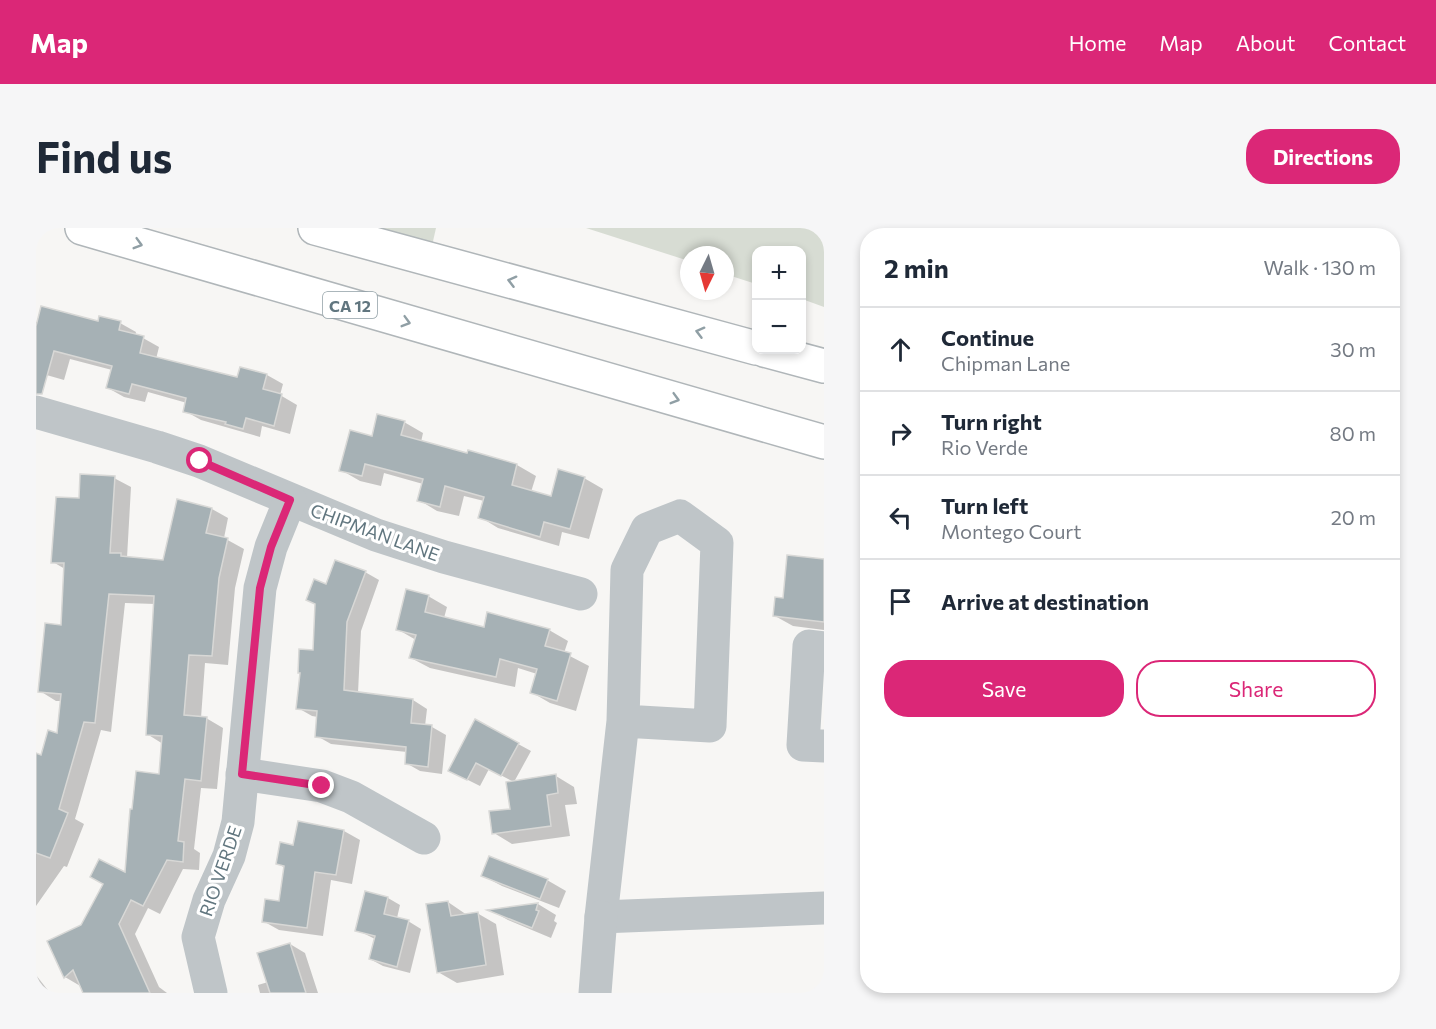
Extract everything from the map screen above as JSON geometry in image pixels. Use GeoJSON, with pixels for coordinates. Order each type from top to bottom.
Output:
{"type":"FeatureCollection","features":[{"type":"Feature","properties":{"kind":"highway","name":"CA 12"},"geometry":{"type":"LineString","coordinates":[[82,228],[824,442]]}},
{"type":"Feature","properties":{"kind":"highway"},"geometry":{"type":"LineString","coordinates":[[315,228],[752,347]]}},
{"type":"Feature","properties":{"kind":"highway"},"geometry":{"type":"LineString","coordinates":[[779,354],[824,366]]}},
{"type":"Feature","properties":{"kind":"street","name":"CHIPMAN LANE"},"geometry":{"type":"LineString","coordinates":[[36,412],[200,461],[376,535],[444,557],[581,594]]}},
{"type":"Feature","properties":{"kind":"street","name":"RIO VERDE"},"geometry":{"type":"LineString","coordinates":[[211,993],[198,937],[209,900],[229,856],[238,822],[260,588],[271,547],[290,500]]}},
{"type":"Feature","properties":{"kind":"street"},"geometry":{"type":"LineString","coordinates":[[595,993],[623,721],[627,570],[647,529],[680,516],[717,543],[710,726],[623,721]]}},
{"type":"Feature","properties":{"kind":"street"},"geometry":{"type":"LineString","coordinates":[[824,648],[809,646],[803,745],[824,746]]}},
{"type":"Feature","properties":{"kind":"street"},"geometry":{"type":"LineString","coordinates":[[242,774],[322,786],[351,797],[424,838]]}},
{"type":"Feature","properties":{"kind":"street"},"geometry":{"type":"LineString","coordinates":[[602,917],[824,908]]}},
{"type":"Feature","properties":{"kind":"shaded area"},"geometry":{"type":"Polygon","coordinates":[[[315,228],[436,228],[429,259],[315,228]]]}},
{"type":"Feature","properties":{"kind":"shaded area"},"geometry":{"type":"Polygon","coordinates":[[[586,228],[824,228],[824,307],[806,300],[806,246],[752,246],[752,283],[734,277],[734,246],[680,246],[680,258],[586,228]]]}},
{"type":"Feature","properties":{"kind":"building"},"geometry":{"type":"Polygon","coordinates":[[[41,306],[98,321],[99,316],[121,321],[119,330],[144,336],[140,353],[237,377],[240,367],[267,374],[263,389],[282,394],[274,426],[246,418],[243,429],[225,424],[226,422],[183,412],[186,398],[132,384],[129,394],[106,388],[112,366],[54,351],[42,394],[36,394],[36,326],[41,306]]]}},
{"type":"Feature","properties":{"kind":"building"},"geometry":{"type":"Polygon","coordinates":[[[377,414],[405,421],[401,435],[517,464],[512,485],[551,496],[558,469],[585,477],[570,529],[544,522],[540,537],[478,518],[484,497],[445,486],[440,507],[417,501],[423,479],[365,464],[362,476],[339,471],[350,430],[372,436],[377,414]]]}},
{"type":"Feature","properties":{"kind":"building"},"geometry":{"type":"Polygon","coordinates":[[[80,474],[115,476],[110,553],[163,560],[177,499],[212,508],[206,533],[228,538],[219,578],[212,656],[189,655],[184,715],[207,717],[201,781],[185,779],[178,841],[184,842],[183,862],[167,860],[143,906],[131,900],[119,924],[150,993],[83,993],[73,970],[64,978],[47,941],[81,925],[103,884],[90,877],[99,859],[125,872],[130,809],[132,809],[136,771],[159,774],[162,736],[146,735],[154,596],[109,594],[95,723],[84,722],[59,809],[68,813],[50,858],[36,853],[36,753],[41,755],[48,730],[57,733],[61,694],[38,692],[45,623],[61,625],[64,563],[51,563],[56,497],[79,498],[80,474]]]}},
{"type":"Feature","properties":{"kind":"building"},"geometry":{"type":"Polygon","coordinates":[[[787,555],[824,559],[824,622],[773,616],[775,597],[783,598],[787,555]]]}},
{"type":"Feature","properties":{"kind":"building"},"geometry":{"type":"Polygon","coordinates":[[[335,560],[366,571],[347,622],[344,690],[413,699],[411,723],[432,725],[428,767],[405,764],[406,747],[315,737],[317,711],[296,709],[300,673],[298,673],[299,649],[313,650],[315,604],[306,600],[314,579],[326,584],[335,560]]]}},
{"type":"Feature","properties":{"kind":"building"},"geometry":{"type":"Polygon","coordinates":[[[406,589],[429,595],[425,612],[484,627],[487,612],[550,629],[545,646],[571,653],[557,701],[530,693],[537,669],[500,659],[496,677],[409,658],[416,635],[396,630],[406,589]]]}},
{"type":"Feature","properties":{"kind":"building"},"geometry":{"type":"Polygon","coordinates":[[[475,719],[519,743],[501,776],[476,763],[467,780],[448,771],[475,719]]]}},
{"type":"Feature","properties":{"kind":"building"},"geometry":{"type":"Polygon","coordinates":[[[556,774],[558,793],[547,795],[551,826],[492,834],[489,811],[510,809],[506,782],[556,774]]]}},
{"type":"Feature","properties":{"kind":"building"},"geometry":{"type":"Polygon","coordinates":[[[298,821],[344,830],[336,875],[315,872],[307,928],[262,922],[265,899],[279,901],[284,866],[276,864],[280,842],[293,845],[298,821]]]}},
{"type":"Feature","properties":{"kind":"building"},"geometry":{"type":"Polygon","coordinates":[[[489,856],[548,879],[540,899],[481,876],[489,856]]]}},
{"type":"Feature","properties":{"kind":"building"},"geometry":{"type":"Polygon","coordinates":[[[365,891],[388,897],[384,914],[409,920],[397,967],[369,959],[375,936],[355,931],[365,891]]]}},
{"type":"Feature","properties":{"kind":"building"},"geometry":{"type":"Polygon","coordinates":[[[448,901],[451,916],[478,912],[486,965],[437,973],[426,904],[448,901]]]}},
{"type":"Feature","properties":{"kind":"building"},"geometry":{"type":"Polygon","coordinates":[[[538,903],[536,910],[539,911],[532,928],[487,910],[538,903]]]}},
{"type":"Feature","properties":{"kind":"building"},"geometry":{"type":"Polygon","coordinates":[[[290,943],[306,993],[270,993],[257,953],[290,943]]]}},
{"type":"Feature","properties":{"kind":"route"},"geometry":{"type":"LineString","coordinates":[[200,461],[290,500],[271,547],[260,588],[242,774],[322,786]]}}]}
